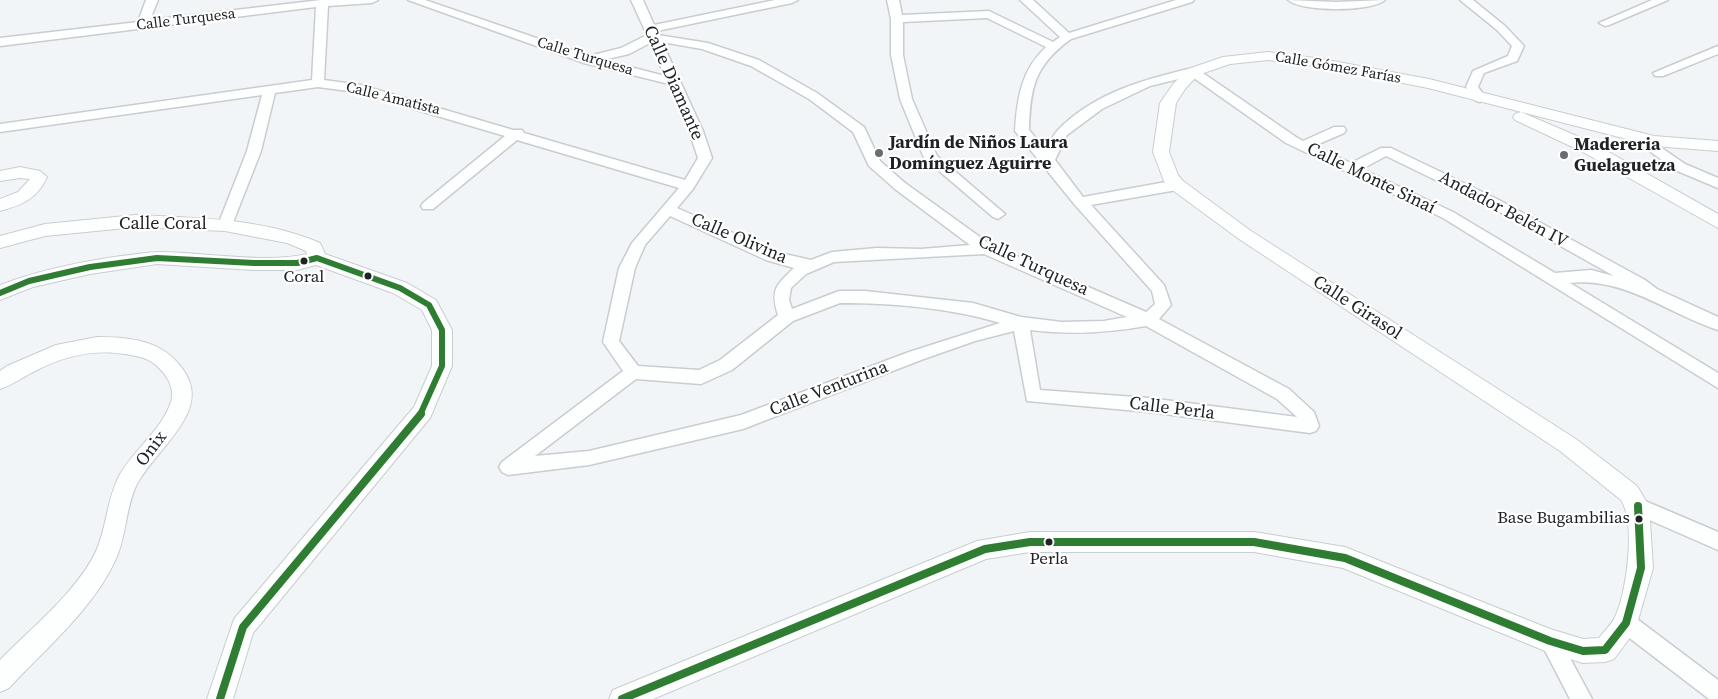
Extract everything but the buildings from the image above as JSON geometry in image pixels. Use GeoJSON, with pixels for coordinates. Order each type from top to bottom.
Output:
{"type":"FeatureCollection","features":[{"type":"Feature","properties":{"kind":"street"},"geometry":{"type":"LineString","coordinates":[[142,26],[152,0]]}},
{"type":"Feature","properties":{"kind":"street","name":"Calle Turquesa"},"geometry":{"type":"LineString","coordinates":[[0,42],[322,4],[372,0]]}},
{"type":"Feature","properties":{"kind":"street","name":"Calle Turquesa"},"geometry":{"type":"LineString","coordinates":[[414,0],[588,60],[672,81]]}},
{"type":"Feature","properties":{"kind":"street","name":"Calle Diamante"},"geometry":{"type":"LineString","coordinates":[[633,372],[611,342],[628,268],[639,243],[688,186],[705,158],[696,131],[636,0]]}},
{"type":"Feature","properties":{"kind":"street"},"geometry":{"type":"LineString","coordinates":[[588,60],[625,51],[651,33],[792,0]]}},
{"type":"Feature","properties":{"kind":"street"},"geometry":{"type":"LineString","coordinates":[[893,0],[897,19],[897,55],[906,99],[931,158],[998,214]]}},
{"type":"Feature","properties":{"kind":"street"},"geometry":{"type":"LineString","coordinates":[[1028,0],[1067,37]]}},
{"type":"Feature","properties":{"kind":"street"},"geometry":{"type":"LineString","coordinates":[[1148,320],[1163,304],[1160,289],[1080,202],[1048,160],[1022,131],[1022,98],[1031,70],[1052,46],[1067,37],[1188,0]]}},
{"type":"Feature","properties":{"kind":"street"},"geometry":{"type":"LineString","coordinates":[[1294,0],[1304,4],[1356,5],[1379,0]]}},
{"type":"Feature","properties":{"kind":"street"},"geometry":{"type":"LineString","coordinates":[[1466,0],[1501,28],[1518,46],[1513,58],[1479,71],[1472,87],[1480,98],[1587,147],[1718,222]]}},
{"type":"Feature","properties":{"kind":"street"},"geometry":{"type":"LineString","coordinates":[[1606,23],[1662,0]]}},
{"type":"Feature","properties":{"kind":"street"},"geometry":{"type":"LineString","coordinates":[[318,83],[322,4]]}},
{"type":"Feature","properties":{"kind":"street"},"geometry":{"type":"LineString","coordinates":[[897,19],[989,14],[1052,46]]}},
{"type":"Feature","properties":{"kind":"street","name":"Calle Turquesa"},"geometry":{"type":"LineString","coordinates":[[651,33],[704,46],[755,64],[813,96],[859,130],[874,163],[900,186],[986,249],[1148,320],[1283,394],[1308,416],[1310,426]]}},
{"type":"Feature","properties":{"kind":"street"},"geometry":{"type":"LineString","coordinates":[[1659,73],[1718,50]]}},
{"type":"Feature","properties":{"kind":"street","name":"Calle Gómez Farías"},"geometry":{"type":"LineString","coordinates":[[1048,160],[1062,133],[1098,106],[1146,83],[1193,72],[1228,60],[1268,56],[1322,63],[1429,84],[1480,98]]}},
{"type":"Feature","properties":{"kind":"street","name":"Calle Monte Sinaí"},"geometry":{"type":"LineString","coordinates":[[1193,72],[1253,115],[1303,146],[1448,215],[1718,381]]}},
{"type":"Feature","properties":{"kind":"street","name":"Calle Girasol"},"geometry":{"type":"LineString","coordinates":[[1193,72],[1179,86],[1168,103],[1161,152],[1170,177],[1177,185],[1245,235],[1568,445],[1609,476],[1628,493],[1638,506]]}},
{"type":"Feature","properties":{"kind":"street","name":"Calle Amatista"},"geometry":{"type":"LineString","coordinates":[[0,128],[318,83],[357,88],[688,186]]}},
{"type":"Feature","properties":{"kind":"street"},"geometry":{"type":"LineString","coordinates":[[226,225],[254,151],[270,89]]}},
{"type":"Feature","properties":{"kind":"street"},"geometry":{"type":"LineString","coordinates":[[1480,98],[1647,139],[1718,146]]}},
{"type":"Feature","properties":{"kind":"street"},"geometry":{"type":"LineString","coordinates":[[1303,146],[1339,130]]}},
{"type":"Feature","properties":{"kind":"street"},"geometry":{"type":"LineString","coordinates":[[428,206],[517,134]]}},
{"type":"Feature","properties":{"kind":"street"},"geometry":{"type":"LineString","coordinates":[[1647,139],[1687,164],[1718,176]]}},
{"type":"Feature","properties":{"kind":"street"},"geometry":{"type":"LineString","coordinates":[[1647,139],[1680,167],[1718,183]]}},
{"type":"Feature","properties":{"kind":"street","name":"Andador Belén IV"},"geometry":{"type":"LineString","coordinates":[[1351,169],[1386,151],[1494,203],[1633,280],[1652,294]]}},
{"type":"Feature","properties":{"kind":"street"},"geometry":{"type":"LineString","coordinates":[[0,176],[26,172],[39,177],[34,189],[21,198],[0,205]]}},
{"type":"Feature","properties":{"kind":"street"},"geometry":{"type":"LineString","coordinates":[[1080,202],[1177,185]]}},
{"type":"Feature","properties":{"kind":"street","name":"Calle Olivina"},"geometry":{"type":"LineString","coordinates":[[668,209],[772,256],[786,261],[811,264]]}},
{"type":"Feature","properties":{"kind":"street","name":"Calle Coral"},"geometry":{"type":"LineString","coordinates":[[0,242],[44,230],[136,221],[226,225],[291,237],[314,247],[318,258]]}},
{"type":"Feature","properties":{"kind":"street"},"geometry":{"type":"LineString","coordinates":[[787,317],[781,300],[784,286],[811,264],[832,257],[877,253],[921,254],[986,249]]}},
{"type":"Feature","properties":{"kind":"street"},"geometry":{"type":"LineString","coordinates":[[0,293],[29,281],[90,267],[157,258],[263,263],[297,263],[318,258],[400,288],[429,305],[442,330],[442,366],[423,412],[243,627],[220,699]]}},
{"type":"Feature","properties":{"kind":"street"},"geometry":{"type":"LineString","coordinates":[[1553,279],[1591,275],[1652,294],[1718,324]]}},
{"type":"Feature","properties":{"kind":"street"},"geometry":{"type":"LineString","coordinates":[[633,372],[701,377],[726,365],[787,317],[839,297],[865,297],[973,309],[1021,323]]}},
{"type":"Feature","properties":{"kind":"street","name":"Calle Venturina"},"geometry":{"type":"LineString","coordinates":[[633,372],[508,466],[589,458],[743,422],[915,356],[972,336],[1021,323],[1062,328],[1104,327],[1148,320]]}},
{"type":"Feature","properties":{"kind":"street","name":"Calle Perla"},"geometry":{"type":"LineString","coordinates":[[1021,323],[1033,396],[1149,405],[1310,426]]}},
{"type":"Feature","properties":{"kind":"street","name":"Onix"},"geometry":{"type":"LineString","coordinates":[[0,381],[21,367],[69,349],[113,343],[159,354],[180,377],[181,405],[161,439],[128,481],[106,555],[80,592],[0,679]]}},
{"type":"Feature","properties":{"kind":"street"},"geometry":{"type":"LineString","coordinates":[[622,699],[985,549],[1030,542],[1254,542],[1345,558],[1410,586],[1550,641],[1583,651],[1605,650],[1626,623],[1641,568],[1638,506],[1718,541]]}},
{"type":"Feature","properties":{"kind":"street"},"geometry":{"type":"LineString","coordinates":[[1626,623],[1718,693]]}},
{"type":"Feature","properties":{"kind":"street"},"geometry":{"type":"LineString","coordinates":[[1550,641],[1581,699]]}},
{"type":"Feature","properties":{"kind":"transit line"},"geometry":{"type":"LineString","coordinates":[[0,293],[29,281],[90,267],[157,258],[254,263],[297,263],[317,258],[400,288],[429,305],[442,330],[442,366],[423,412],[243,627],[220,699]]}},
{"type":"Feature","properties":{"kind":"transit line"},"geometry":{"type":"LineString","coordinates":[[622,699],[985,549],[1030,542],[1254,542],[1345,558],[1550,641],[1583,651],[1605,650],[1626,623],[1641,568],[1638,506]]}},
{"type":"Feature","properties":{"kind":"place","name":"Jardín de Niños Laura Domínguez Aguirre"},"geometry":{"type":"Point","coordinates":[879,153]}},
{"type":"Feature","properties":{"kind":"place","name":"Madereria Guelaguetza"},"geometry":{"type":"Point","coordinates":[1564,155]}},
{"type":"Feature","properties":{"kind":"place","name":"Coral"},"geometry":{"type":"Point","coordinates":[304,261]}},
{"type":"Feature","properties":{"kind":"place","name":"Base Bugambilias"},"geometry":{"type":"Point","coordinates":[1639,519]}},
{"type":"Feature","properties":{"kind":"place","name":"Perla"},"geometry":{"type":"Point","coordinates":[1049,542]}}]}
